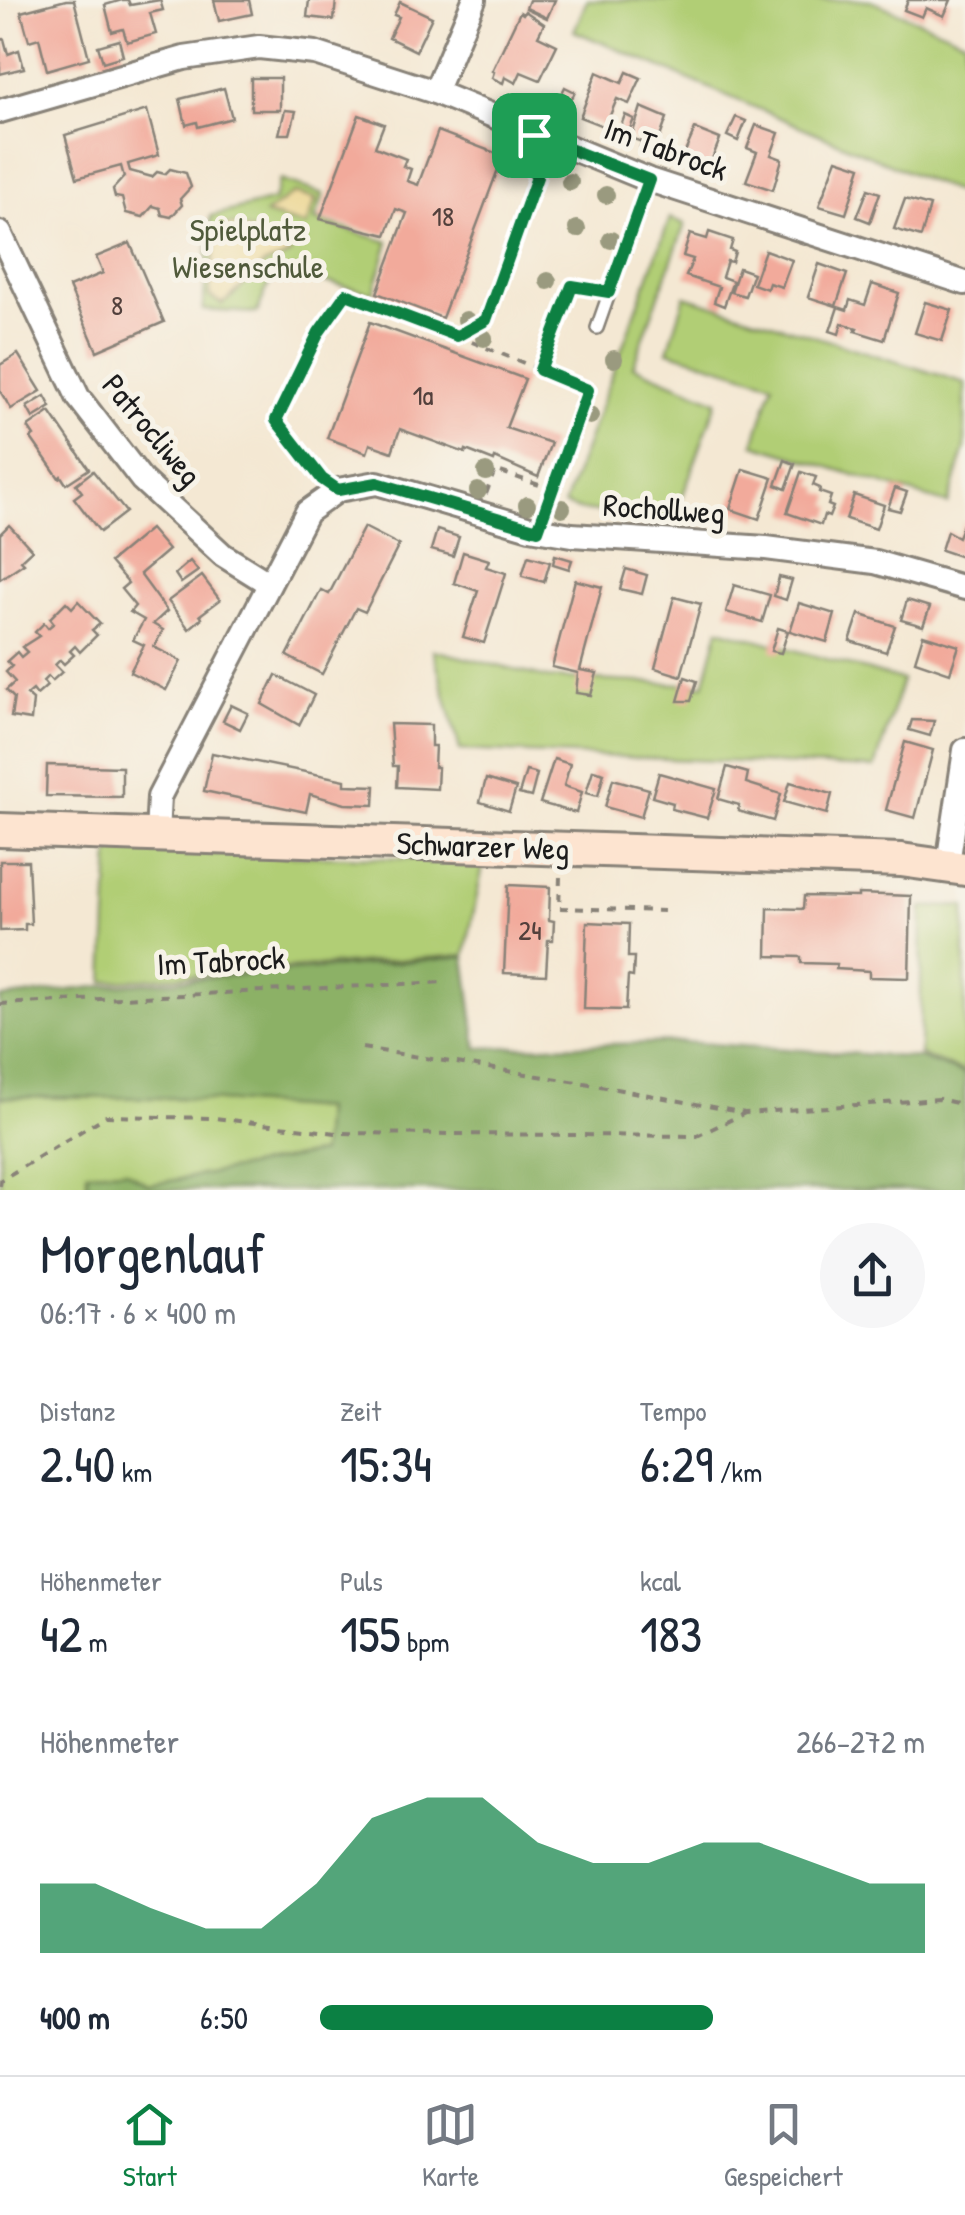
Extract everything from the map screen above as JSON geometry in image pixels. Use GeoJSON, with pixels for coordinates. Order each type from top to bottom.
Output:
{"type":"FeatureCollection","features":[{"type":"Feature","properties":{"kind":"street"},"geometry":{"type":"LineString","coordinates":[[435,92],[474,0]]}},
{"type":"Feature","properties":{"kind":"street","name":"Im Tabrock"},"geometry":{"type":"LineString","coordinates":[[0,111],[184,58],[259,47],[316,53],[435,92],[649,180],[965,282]]}},
{"type":"Feature","properties":{"kind":"street","name":"Patrocliweg"},"geometry":{"type":"LineString","coordinates":[[0,232],[78,397],[142,480],[223,555],[268,583]]}},
{"type":"Feature","properties":{"kind":"street","name":"Rochollweg"},"geometry":{"type":"LineString","coordinates":[[338,490],[377,483],[538,530],[766,548],[875,562],[965,588]]}},
{"type":"Feature","properties":{"kind":"street"},"geometry":{"type":"LineString","coordinates":[[157,834],[159,796],[268,583],[308,512],[338,490]]}},
{"type":"Feature","properties":{"kind":"street"},"geometry":{"type":"LineString","coordinates":[[956,867],[965,750]]}},
{"type":"Feature","properties":{"kind":"street","name":"Schwarzer Weg"},"geometry":{"type":"LineString","coordinates":[[0,830],[956,867]]}},
{"type":"Feature","properties":{"kind":"lane"},"geometry":{"type":"LineString","coordinates":[[596,328],[649,180]]}},
{"type":"Feature","properties":{"kind":"path"},"geometry":{"type":"LineString","coordinates":[[457,336],[486,320],[537,177],[526,163],[534,135]]}},
{"type":"Feature","properties":{"kind":"path"},"geometry":{"type":"LineString","coordinates":[[540,370],[572,286],[609,292]]}},
{"type":"Feature","properties":{"kind":"path"},"geometry":{"type":"LineString","coordinates":[[338,490],[322,479],[276,420],[319,332],[346,294],[588,390],[538,530]]}},
{"type":"Feature","properties":{"kind":"path"},"geometry":{"type":"LineString","coordinates":[[479,513],[495,470],[551,489]]}},
{"type":"Feature","properties":{"kind":"path"},"geometry":{"type":"LineString","coordinates":[[562,849],[559,908],[668,911]]}},
{"type":"Feature","properties":{"kind":"path","name":"Im Tabrock"},"geometry":{"type":"LineString","coordinates":[[0,1004],[445,982]]}},
{"type":"Feature","properties":{"kind":"path"},"geometry":{"type":"LineString","coordinates":[[362,1048],[745,1113],[939,1100],[965,1105]]}},
{"type":"Feature","properties":{"kind":"path"},"geometry":{"type":"LineString","coordinates":[[0,1182],[106,1116],[215,1118],[336,1133],[697,1136],[745,1113]]}},
{"type":"Feature","properties":{"kind":"green space"},"geometry":{"type":"Polygon","coordinates":[[[587,0],[869,0],[965,40],[965,196],[574,31],[587,0]]]}},
{"type":"Feature","properties":{"kind":"green space","name":"Spielplatz Wiesenschule"},"geometry":{"type":"Polygon","coordinates":[[[280,180],[324,194],[315,220],[389,242],[373,293],[321,281],[293,269],[269,283],[257,313],[203,310],[211,216],[274,200],[280,180]]]}},
{"type":"Feature","properties":{"kind":"green space"},"geometry":{"type":"Polygon","coordinates":[[[670,218],[685,224],[633,366],[717,401],[674,520],[564,505],[670,218]]]}},
{"type":"Feature","properties":{"kind":"green space"},"geometry":{"type":"Polygon","coordinates":[[[685,296],[965,383],[965,448],[948,504],[754,444],[773,383],[668,351],[685,296]]]}},
{"type":"Feature","properties":{"kind":"green space"},"geometry":{"type":"Polygon","coordinates":[[[719,629],[902,680],[875,768],[460,750],[433,650],[547,678],[704,685],[719,629]]]}},
{"type":"Feature","properties":{"kind":"green space"},"geometry":{"type":"Polygon","coordinates":[[[110,850],[484,861],[465,955],[104,982],[110,850]]]}},
{"type":"Feature","properties":{"kind":"green space"},"geometry":{"type":"Polygon","coordinates":[[[965,906],[965,1072],[920,1055],[922,907],[965,906]]]}},
{"type":"Feature","properties":{"kind":"green space"},"geometry":{"type":"Polygon","coordinates":[[[465,957],[477,1048],[683,1042],[920,1058],[965,1074],[965,1190],[87,1190],[87,1172],[125,1170],[149,1185],[321,1153],[324,1109],[181,1098],[0,1097],[0,998],[465,957]]]}},
{"type":"Feature","properties":{"kind":"green space"},"geometry":{"type":"Polygon","coordinates":[[[0,1097],[181,1098],[324,1109],[321,1153],[149,1185],[125,1170],[88,1172],[87,1190],[0,1190],[0,1097]]]}},
{"type":"Feature","properties":{"kind":"sand"},"geometry":{"type":"Polygon","coordinates":[[[294,193],[316,199],[306,226],[265,214],[294,193]]]}},
{"type":"Feature","properties":{"kind":"sand"},"geometry":{"type":"Polygon","coordinates":[[[234,225],[281,241],[291,253],[264,265],[222,304],[209,296],[217,226],[234,225]]]}},
{"type":"Feature","properties":{"kind":"building"},"geometry":{"type":"Polygon","coordinates":[[[74,0],[89,58],[47,70],[39,38],[29,41],[21,12],[74,0]]]}},
{"type":"Feature","properties":{"kind":"building"},"geometry":{"type":"Polygon","coordinates":[[[128,0],[130,5],[160,0],[163,10],[150,13],[156,34],[127,42],[123,29],[112,32],[105,5],[128,0]]]}},
{"type":"Feature","properties":{"kind":"building"},"geometry":{"type":"Polygon","coordinates":[[[214,0],[249,0],[252,14],[219,21],[214,0]]]}},
{"type":"Feature","properties":{"kind":"building"},"geometry":{"type":"Polygon","coordinates":[[[309,0],[336,0],[334,20],[307,17],[309,0]]]}},
{"type":"Feature","properties":{"kind":"building"},"geometry":{"type":"Polygon","coordinates":[[[529,0],[555,0],[547,18],[526,8],[529,0]]]}},
{"type":"Feature","properties":{"kind":"building"},"geometry":{"type":"Polygon","coordinates":[[[908,0],[951,0],[944,16],[926,8],[922,17],[904,10],[908,0]]]}},
{"type":"Feature","properties":{"kind":"building"},"geometry":{"type":"Polygon","coordinates":[[[400,2],[432,17],[416,51],[389,38],[399,17],[394,15],[400,2]]]}},
{"type":"Feature","properties":{"kind":"building"},"geometry":{"type":"Polygon","coordinates":[[[525,11],[544,24],[538,36],[557,45],[540,80],[521,72],[516,83],[505,77],[503,83],[492,78],[492,71],[520,12],[525,11]]]}},
{"type":"Feature","properties":{"kind":"building"},"geometry":{"type":"Polygon","coordinates":[[[4,39],[8,54],[19,50],[24,68],[0,74],[0,40],[4,39]]]}},
{"type":"Feature","properties":{"kind":"building"},"geometry":{"type":"Polygon","coordinates":[[[119,40],[123,56],[103,62],[98,46],[119,40]]]}},
{"type":"Feature","properties":{"kind":"building"},"geometry":{"type":"Polygon","coordinates":[[[597,72],[622,83],[627,72],[641,78],[629,104],[617,99],[605,127],[580,117],[597,72]]]}},
{"type":"Feature","properties":{"kind":"building"},"geometry":{"type":"Polygon","coordinates":[[[251,78],[280,78],[280,110],[251,110],[251,78]]]}},
{"type":"Feature","properties":{"kind":"building"},"geometry":{"type":"Polygon","coordinates":[[[565,87],[575,92],[566,110],[556,105],[565,87]]]}},
{"type":"Feature","properties":{"kind":"building"},"geometry":{"type":"Polygon","coordinates":[[[224,88],[232,118],[198,127],[197,122],[186,125],[180,99],[224,88]]]}},
{"type":"Feature","properties":{"kind":"building"},"geometry":{"type":"Polygon","coordinates":[[[641,107],[667,118],[656,148],[648,145],[647,150],[640,147],[642,142],[631,138],[641,107]]]}},
{"type":"Feature","properties":{"kind":"building"},"geometry":{"type":"Polygon","coordinates":[[[147,110],[159,155],[128,164],[130,171],[152,177],[170,169],[186,173],[191,187],[171,217],[153,206],[143,217],[126,213],[122,198],[115,197],[113,189],[124,177],[121,166],[77,178],[65,135],[147,110]]]}},
{"type":"Feature","properties":{"kind":"building"},"geometry":{"type":"Polygon","coordinates":[[[285,110],[296,111],[290,134],[279,134],[285,110]]]}},
{"type":"Feature","properties":{"kind":"building"},"geometry":{"type":"Polygon","coordinates":[[[359,115],[384,124],[375,147],[406,159],[403,166],[411,169],[407,181],[418,185],[438,131],[503,156],[442,318],[377,293],[407,213],[396,209],[386,235],[320,219],[359,115]]]}},
{"type":"Feature","properties":{"kind":"building"},"geometry":{"type":"Polygon","coordinates":[[[625,115],[634,119],[627,136],[618,133],[625,115]]]}},
{"type":"Feature","properties":{"kind":"building"},"geometry":{"type":"Polygon","coordinates":[[[736,117],[746,121],[738,141],[727,136],[736,117]]]}},
{"type":"Feature","properties":{"kind":"building"},"geometry":{"type":"Polygon","coordinates":[[[756,125],[779,133],[771,155],[782,159],[773,190],[746,181],[757,152],[747,148],[756,125]]]}},
{"type":"Feature","properties":{"kind":"building"},"geometry":{"type":"Polygon","coordinates":[[[695,129],[720,139],[708,169],[682,159],[695,129]]]}},
{"type":"Feature","properties":{"kind":"building"},"geometry":{"type":"Polygon","coordinates":[[[837,159],[861,167],[846,214],[819,206],[837,159]]]}},
{"type":"Feature","properties":{"kind":"building"},"geometry":{"type":"Polygon","coordinates":[[[868,189],[880,193],[870,222],[857,217],[868,189]]]}},
{"type":"Feature","properties":{"kind":"building"},"geometry":{"type":"Polygon","coordinates":[[[905,199],[930,206],[921,237],[894,229],[905,199]]]}},
{"type":"Feature","properties":{"kind":"building"},"geometry":{"type":"Polygon","coordinates":[[[709,232],[733,240],[730,250],[735,252],[722,277],[733,281],[724,306],[714,302],[719,287],[686,276],[693,259],[683,256],[690,234],[707,239],[709,232]]]}},
{"type":"Feature","properties":{"kind":"building"},"geometry":{"type":"Polygon","coordinates":[[[130,243],[164,322],[97,351],[69,287],[103,273],[96,257],[130,243]]]}},
{"type":"Feature","properties":{"kind":"building"},"geometry":{"type":"Polygon","coordinates":[[[765,250],[792,260],[782,287],[769,283],[767,289],[753,284],[765,250]]]}},
{"type":"Feature","properties":{"kind":"building"},"geometry":{"type":"Polygon","coordinates":[[[819,264],[847,274],[836,306],[808,297],[819,264]]]}},
{"type":"Feature","properties":{"kind":"building"},"geometry":{"type":"Polygon","coordinates":[[[739,268],[753,273],[745,296],[731,292],[739,268]]]}},
{"type":"Feature","properties":{"kind":"building"},"geometry":{"type":"Polygon","coordinates":[[[872,284],[899,293],[884,340],[842,323],[839,334],[830,331],[838,307],[847,310],[850,300],[865,305],[872,284]]]}},
{"type":"Feature","properties":{"kind":"building"},"geometry":{"type":"Polygon","coordinates":[[[925,302],[952,310],[942,341],[915,333],[925,302]]]}},
{"type":"Feature","properties":{"kind":"building"},"geometry":{"type":"Polygon","coordinates":[[[370,322],[525,379],[506,428],[551,443],[538,477],[495,458],[494,461],[466,450],[465,453],[400,429],[392,452],[370,444],[367,453],[327,438],[370,322]]]}},
{"type":"Feature","properties":{"kind":"building"},"geometry":{"type":"Polygon","coordinates":[[[18,354],[41,391],[11,409],[0,391],[0,365],[18,354]]]}},
{"type":"Feature","properties":{"kind":"building"},"geometry":{"type":"Polygon","coordinates":[[[45,396],[51,407],[33,418],[27,407],[45,396]]]}},
{"type":"Feature","properties":{"kind":"building"},"geometry":{"type":"Polygon","coordinates":[[[50,412],[89,469],[66,484],[31,438],[34,436],[28,427],[50,412]]]}},
{"type":"Feature","properties":{"kind":"building"},"geometry":{"type":"Polygon","coordinates":[[[785,460],[795,464],[786,489],[776,485],[785,460]]]}},
{"type":"Feature","properties":{"kind":"building"},"geometry":{"type":"Polygon","coordinates":[[[743,469],[773,478],[759,519],[730,509],[743,469]]]}},
{"type":"Feature","properties":{"kind":"building"},"geometry":{"type":"Polygon","coordinates":[[[93,471],[126,512],[100,532],[74,498],[82,492],[76,484],[93,471]]]}},
{"type":"Feature","properties":{"kind":"building"},"geometry":{"type":"Polygon","coordinates":[[[801,472],[816,477],[813,485],[831,496],[828,505],[833,507],[829,517],[824,515],[821,525],[787,513],[801,472]]]}},
{"type":"Feature","properties":{"kind":"building"},"geometry":{"type":"Polygon","coordinates":[[[895,488],[907,492],[900,511],[888,508],[895,488]]]}},
{"type":"Feature","properties":{"kind":"building"},"geometry":{"type":"Polygon","coordinates":[[[854,495],[884,505],[876,529],[846,519],[854,495]]]}},
{"type":"Feature","properties":{"kind":"building"},"geometry":{"type":"Polygon","coordinates":[[[965,519],[965,558],[941,550],[947,531],[958,537],[965,519]]]}},
{"type":"Feature","properties":{"kind":"building"},"geometry":{"type":"Polygon","coordinates":[[[9,525],[32,550],[21,560],[24,563],[0,579],[0,534],[9,525]]]}},
{"type":"Feature","properties":{"kind":"building"},"geometry":{"type":"Polygon","coordinates":[[[364,527],[399,545],[365,612],[356,608],[322,674],[287,656],[321,590],[329,594],[364,527]]]}},
{"type":"Feature","properties":{"kind":"building"},"geometry":{"type":"Polygon","coordinates":[[[150,529],[168,550],[140,574],[167,611],[153,624],[163,630],[154,647],[181,661],[166,690],[130,672],[144,645],[133,640],[144,620],[130,612],[135,606],[121,589],[128,583],[110,562],[150,529]]]}},
{"type":"Feature","properties":{"kind":"building"},"geometry":{"type":"Polygon","coordinates":[[[437,530],[459,537],[453,556],[431,550],[437,530]]]}},
{"type":"Feature","properties":{"kind":"building"},"geometry":{"type":"Polygon","coordinates":[[[463,552],[489,560],[486,567],[506,573],[484,643],[463,637],[478,591],[454,583],[463,552]]]}},
{"type":"Feature","properties":{"kind":"building"},"geometry":{"type":"Polygon","coordinates":[[[555,555],[572,560],[569,569],[553,564],[555,555]]]}},
{"type":"Feature","properties":{"kind":"building"},"geometry":{"type":"Polygon","coordinates":[[[528,556],[550,562],[544,582],[522,576],[528,556]]]}},
{"type":"Feature","properties":{"kind":"building"},"geometry":{"type":"Polygon","coordinates":[[[190,561],[198,571],[181,583],[175,574],[190,561]]]}},
{"type":"Feature","properties":{"kind":"building"},"geometry":{"type":"Polygon","coordinates":[[[626,569],[647,575],[642,594],[620,589],[626,569]]]}},
{"type":"Feature","properties":{"kind":"building"},"geometry":{"type":"Polygon","coordinates":[[[202,576],[220,600],[189,629],[168,601],[202,576]]]}},
{"type":"Feature","properties":{"kind":"building"},"geometry":{"type":"Polygon","coordinates":[[[779,577],[792,580],[786,600],[774,596],[779,577]]]}},
{"type":"Feature","properties":{"kind":"building"},"geometry":{"type":"Polygon","coordinates":[[[575,580],[602,587],[580,670],[597,673],[591,695],[576,693],[578,673],[552,667],[575,580]]]}},
{"type":"Feature","properties":{"kind":"building"},"geometry":{"type":"Polygon","coordinates":[[[734,585],[770,595],[762,622],[726,612],[734,585]]]}},
{"type":"Feature","properties":{"kind":"building"},"geometry":{"type":"Polygon","coordinates":[[[674,597],[701,604],[681,676],[655,668],[674,597]]]}},
{"type":"Feature","properties":{"kind":"building"},"geometry":{"type":"Polygon","coordinates":[[[907,600],[930,607],[923,626],[901,620],[907,600]]]}},
{"type":"Feature","properties":{"kind":"building"},"geometry":{"type":"Polygon","coordinates":[[[78,601],[100,624],[92,630],[97,635],[80,652],[75,646],[70,651],[74,655],[64,664],[60,660],[55,665],[62,672],[52,681],[48,676],[43,681],[47,686],[37,695],[33,690],[27,695],[33,700],[31,720],[11,717],[14,698],[6,690],[15,682],[6,672],[12,666],[7,661],[17,652],[21,657],[27,652],[22,647],[39,636],[35,632],[44,623],[48,628],[54,623],[50,618],[66,602],[72,608],[78,601]]]}},
{"type":"Feature","properties":{"kind":"building"},"geometry":{"type":"Polygon","coordinates":[[[799,603],[835,614],[827,642],[790,631],[799,603]]]}},
{"type":"Feature","properties":{"kind":"building"},"geometry":{"type":"Polygon","coordinates":[[[859,614],[895,626],[886,652],[850,641],[859,614]]]}},
{"type":"Feature","properties":{"kind":"building"},"geometry":{"type":"Polygon","coordinates":[[[778,628],[788,631],[781,653],[771,651],[778,628]]]}},
{"type":"Feature","properties":{"kind":"building"},"geometry":{"type":"Polygon","coordinates":[[[923,635],[959,646],[950,673],[915,661],[923,635]]]}},
{"type":"Feature","properties":{"kind":"building"},"geometry":{"type":"Polygon","coordinates":[[[276,675],[314,695],[299,725],[262,704],[276,675]]]}},
{"type":"Feature","properties":{"kind":"building"},"geometry":{"type":"Polygon","coordinates":[[[685,677],[697,681],[691,701],[678,701],[685,677]]]}},
{"type":"Feature","properties":{"kind":"building"},"geometry":{"type":"Polygon","coordinates":[[[231,705],[248,713],[240,729],[223,721],[231,705]]]}},
{"type":"Feature","properties":{"kind":"building"},"geometry":{"type":"Polygon","coordinates":[[[912,720],[934,721],[930,736],[909,730],[912,720]]]}},
{"type":"Feature","properties":{"kind":"building"},"geometry":{"type":"Polygon","coordinates":[[[390,724],[431,725],[434,767],[438,767],[437,789],[397,787],[398,766],[393,766],[390,724]]]}},
{"type":"Feature","properties":{"kind":"building"},"geometry":{"type":"Polygon","coordinates":[[[905,742],[933,750],[915,818],[886,810],[905,742]]]}},
{"type":"Feature","properties":{"kind":"building"},"geometry":{"type":"Polygon","coordinates":[[[212,753],[345,780],[345,785],[375,786],[374,805],[345,804],[310,794],[306,812],[204,791],[212,753]]]}},
{"type":"Feature","properties":{"kind":"building"},"geometry":{"type":"Polygon","coordinates":[[[554,759],[570,764],[564,786],[582,792],[576,813],[540,803],[554,759]]]}},
{"type":"Feature","properties":{"kind":"building"},"geometry":{"type":"Polygon","coordinates":[[[47,765],[122,767],[122,797],[46,796],[47,765]]]}},
{"type":"Feature","properties":{"kind":"building"},"geometry":{"type":"Polygon","coordinates":[[[727,767],[748,773],[746,783],[781,794],[773,821],[738,811],[739,805],[718,799],[727,767]]]}},
{"type":"Feature","properties":{"kind":"building"},"geometry":{"type":"Polygon","coordinates":[[[593,770],[604,773],[598,796],[586,793],[593,770]]]}},
{"type":"Feature","properties":{"kind":"building"},"geometry":{"type":"Polygon","coordinates":[[[526,771],[537,774],[531,797],[519,794],[526,771]]]}},
{"type":"Feature","properties":{"kind":"building"},"geometry":{"type":"Polygon","coordinates":[[[659,773],[716,789],[707,818],[672,809],[673,803],[652,797],[659,773]]]}},
{"type":"Feature","properties":{"kind":"building"},"geometry":{"type":"Polygon","coordinates":[[[486,779],[516,788],[509,811],[480,802],[486,779]]]}},
{"type":"Feature","properties":{"kind":"building"},"geometry":{"type":"Polygon","coordinates":[[[613,779],[649,789],[641,817],[605,807],[613,779]]]}},
{"type":"Feature","properties":{"kind":"building"},"geometry":{"type":"Polygon","coordinates":[[[790,782],[832,794],[827,814],[784,802],[790,782]]]}},
{"type":"Feature","properties":{"kind":"building"},"geometry":{"type":"Polygon","coordinates":[[[0,861],[28,861],[31,924],[25,924],[25,930],[0,931],[0,861]]]}},
{"type":"Feature","properties":{"kind":"building"},"geometry":{"type":"Polygon","coordinates":[[[508,885],[550,887],[549,920],[554,921],[553,940],[548,940],[546,975],[504,973],[508,885]]]}},
{"type":"Feature","properties":{"kind":"building"},"geometry":{"type":"Polygon","coordinates":[[[804,896],[911,896],[909,978],[869,977],[869,971],[836,969],[837,964],[801,963],[801,957],[767,956],[768,908],[803,909],[804,896]]]}},
{"type":"Feature","properties":{"kind":"building"},"geometry":{"type":"Polygon","coordinates":[[[587,922],[629,924],[628,957],[634,957],[633,977],[628,976],[626,1010],[584,1009],[587,922]]]}},
{"type":"Feature","properties":{"kind":"route"},"geometry":{"type":"LineString","coordinates":[[534,135],[649,180],[609,292],[572,286],[540,370],[588,390],[538,530],[377,483],[338,490],[322,479],[276,420],[319,332],[346,294],[457,336],[486,320],[537,177],[526,163],[534,135]]}}]}
